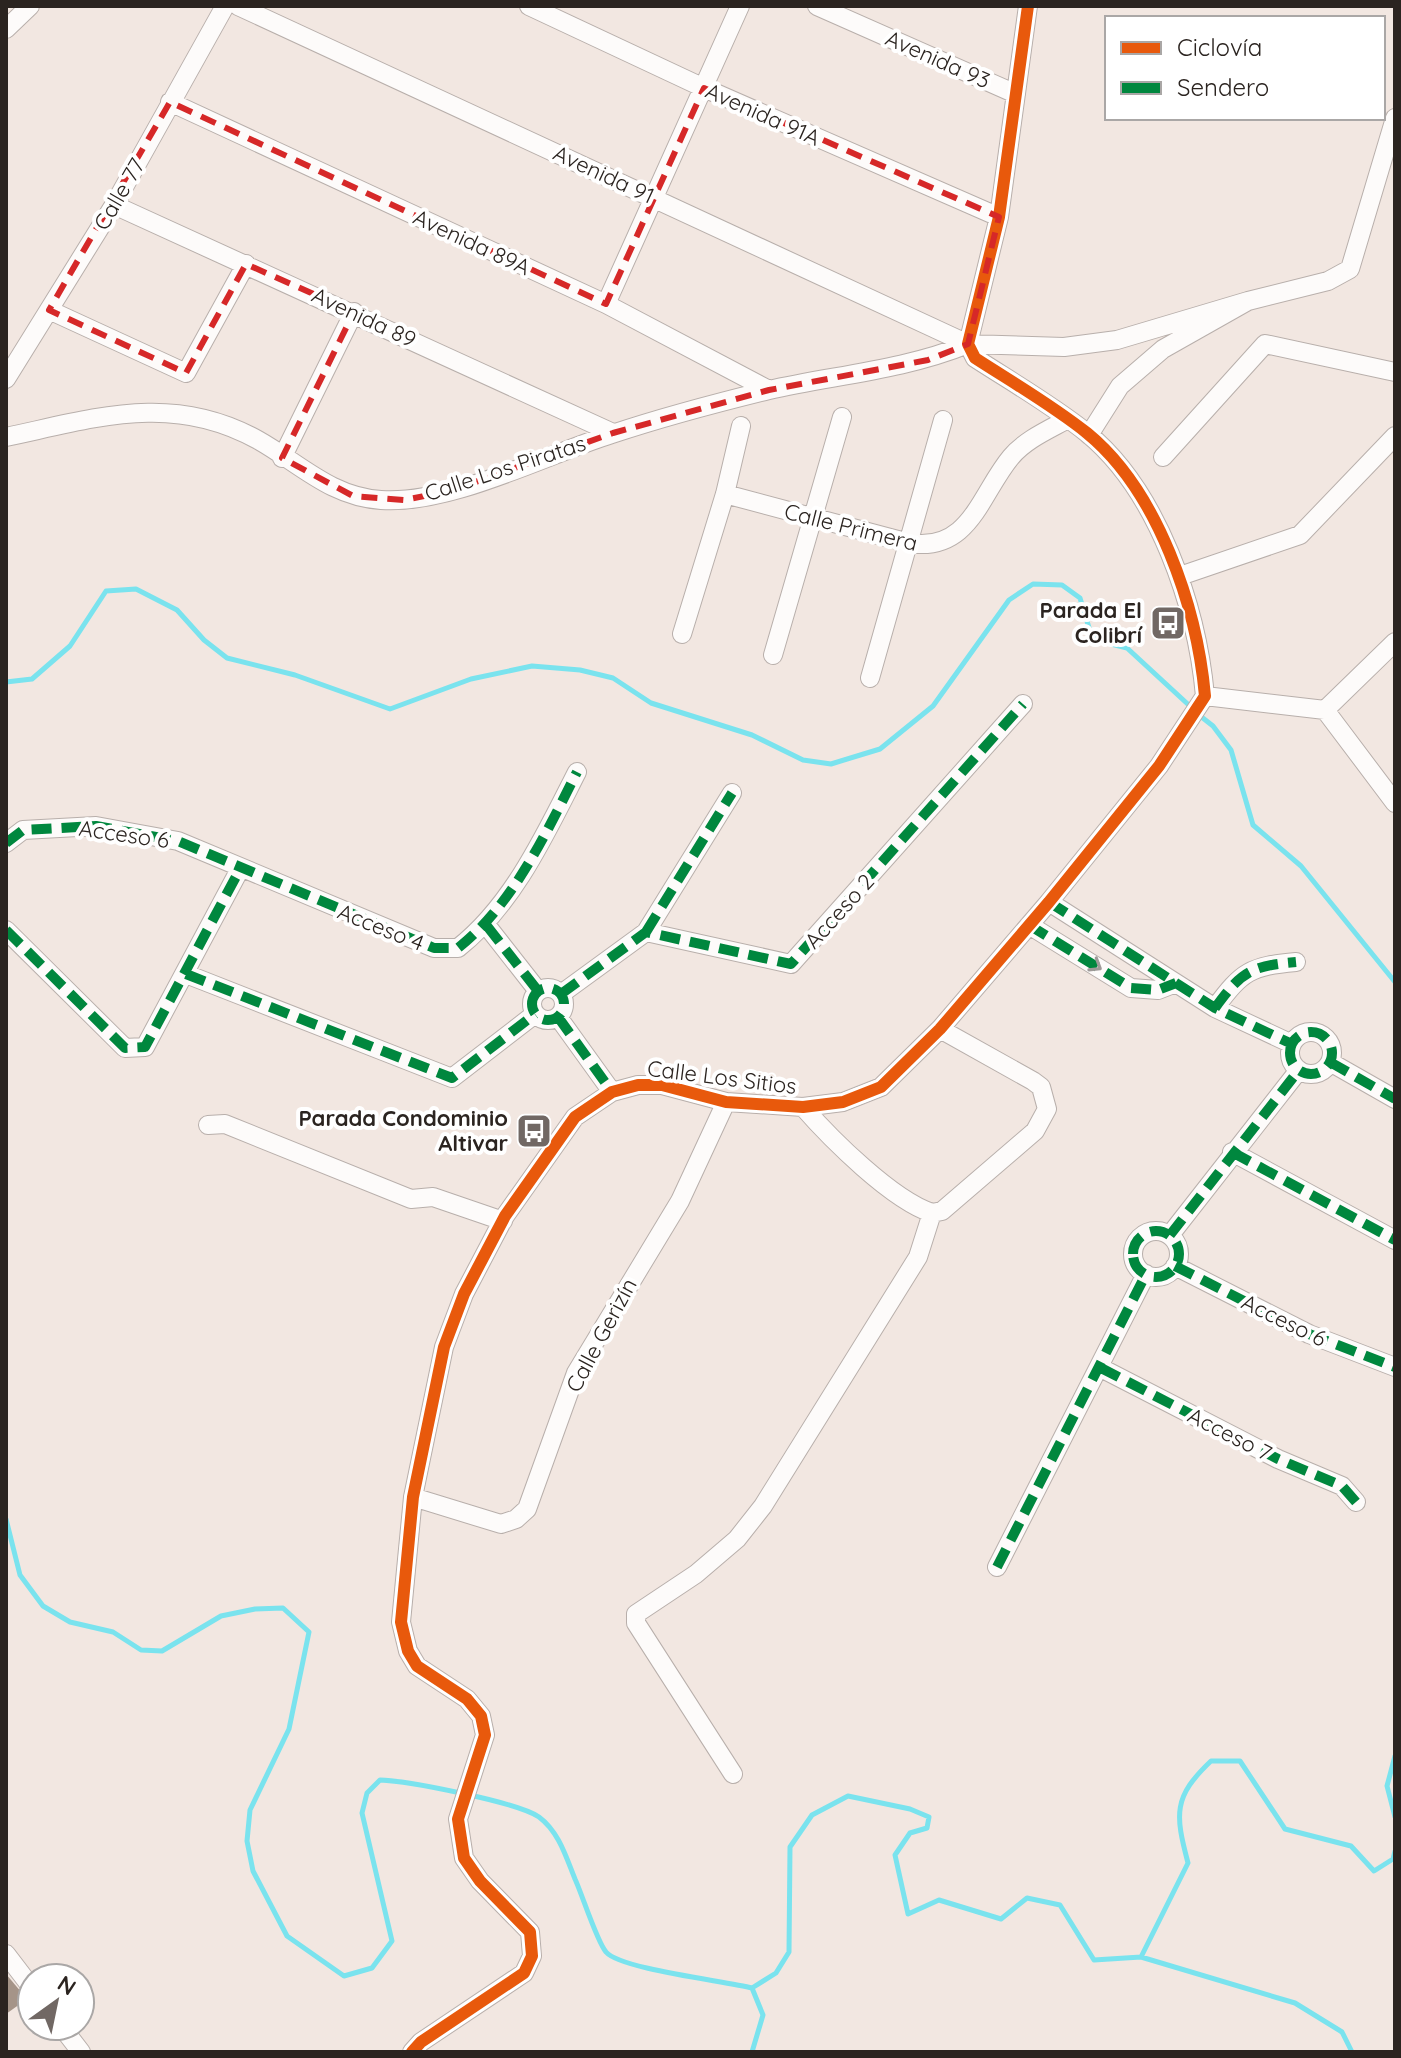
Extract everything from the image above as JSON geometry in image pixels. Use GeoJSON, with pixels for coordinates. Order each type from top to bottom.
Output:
{"type":"FeatureCollection","features":[{"type":"Feature","properties":{"kind":"street"},"geometry":{"type":"LineString","coordinates":[[6,29],[30,6]]}},
{"type":"Feature","properties":{"kind":"street","name":"Calle 77"},"geometry":{"type":"LineString","coordinates":[[6,379],[114,205],[225,6]]}},
{"type":"Feature","properties":{"kind":"street","name":"Avenida 91"},"geometry":{"type":"LineString","coordinates":[[238,6],[968,344]]}},
{"type":"Feature","properties":{"kind":"street","name":"Avenida 91A"},"geometry":{"type":"LineString","coordinates":[[529,6],[704,88],[999,217]]}},
{"type":"Feature","properties":{"kind":"street"},"geometry":{"type":"LineString","coordinates":[[606,304],[740,6]]}},
{"type":"Feature","properties":{"kind":"street","name":"Avenida 93"},"geometry":{"type":"LineString","coordinates":[[817,6],[1016,94]]}},
{"type":"Feature","properties":{"kind":"street"},"geometry":{"type":"LineString","coordinates":[[1028,6],[999,217],[968,344],[975,358],[1068,419],[1089,435],[1120,467],[1160,532],[1180,576],[1196,630],[1205,696],[1325,710],[1395,803]]}},
{"type":"Feature","properties":{"kind":"street","name":"Avenida 89A"},"geometry":{"type":"LineString","coordinates":[[170,102],[606,304],[769,390]]}},
{"type":"Feature","properties":{"kind":"street"},"geometry":{"type":"LineString","coordinates":[[968,344],[1064,347],[1117,340],[1328,281],[1350,269],[1395,118]]}},
{"type":"Feature","properties":{"kind":"street","name":"Avenida 89"},"geometry":{"type":"LineString","coordinates":[[114,205],[354,312],[613,433]]}},
{"type":"Feature","properties":{"kind":"street"},"geometry":{"type":"LineString","coordinates":[[49,310],[186,373],[246,264]]}},
{"type":"Feature","properties":{"kind":"street"},"geometry":{"type":"LineString","coordinates":[[1089,435],[1120,386],[1140,367],[1163,349],[1248,301]]}},
{"type":"Feature","properties":{"kind":"street"},"geometry":{"type":"LineString","coordinates":[[282,458],[354,312]]}},
{"type":"Feature","properties":{"kind":"street","name":"Calle Los Piratas"},"geometry":{"type":"LineString","coordinates":[[6,437],[133,410],[203,417],[259,440],[319,481],[353,496],[404,500],[450,491],[613,433],[769,390],[928,360],[968,344]]}},
{"type":"Feature","properties":{"kind":"street"},"geometry":{"type":"LineString","coordinates":[[1163,457],[1265,344],[1395,372]]}},
{"type":"Feature","properties":{"kind":"street"},"geometry":{"type":"LineString","coordinates":[[773,655],[815,520],[842,417]]}},
{"type":"Feature","properties":{"kind":"street","name":"Calle Primera"},"geometry":{"type":"LineString","coordinates":[[725,494],[815,520],[925,546],[952,536],[978,511],[1009,459],[1022,446],[1068,419]]}},
{"type":"Feature","properties":{"kind":"street"},"geometry":{"type":"LineString","coordinates":[[870,678],[943,420]]}},
{"type":"Feature","properties":{"kind":"street"},"geometry":{"type":"LineString","coordinates":[[682,634],[725,494],[741,426]]}},
{"type":"Feature","properties":{"kind":"street"},"geometry":{"type":"LineString","coordinates":[[1180,576],[1300,535],[1395,436]]}},
{"type":"Feature","properties":{"kind":"street"},"geometry":{"type":"LineString","coordinates":[[1325,710],[1395,642]]}},
{"type":"Feature","properties":{"kind":"street","name":"Calle Los Sitios"},"geometry":{"type":"LineString","coordinates":[[412,2052],[421,2042],[524,1973],[532,1956],[530,1932],[480,1881],[464,1858],[458,1819],[485,1735],[481,1716],[467,1699],[417,1666],[408,1651],[401,1622],[413,1497],[444,1347],[464,1294],[503,1221],[575,1117],[612,1092],[638,1085],[662,1085],[726,1102],[803,1107],[843,1102],[881,1087],[940,1029],[1049,902],[1159,766],[1205,696]]}},
{"type":"Feature","properties":{"kind":"street","name":"Acceso 2"},"geometry":{"type":"LineString","coordinates":[[646,932],[791,964],[1023,704]]}},
{"type":"Feature","properties":{"kind":"street","name":"Acceso 4"},"geometry":{"type":"LineString","coordinates":[[240,869],[434,948],[458,948],[487,926],[549,827],[577,772]]}},
{"type":"Feature","properties":{"kind":"street"},"geometry":{"type":"LineString","coordinates":[[561,994],[646,932],[732,793]]}},
{"type":"Feature","properties":{"kind":"street","name":"Acceso 6"},"geometry":{"type":"LineString","coordinates":[[6,843],[23,830],[96,826],[178,841],[240,869]]}},
{"type":"Feature","properties":{"kind":"street"},"geometry":{"type":"LineString","coordinates":[[6,930],[125,1048],[145,1047],[240,869]]}},
{"type":"Feature","properties":{"kind":"street"},"geometry":{"type":"LineString","coordinates":[[1049,902],[1215,1008],[1292,1044]]}},
{"type":"Feature","properties":{"kind":"street"},"geometry":{"type":"LineString","coordinates":[[1029,925],[1131,988],[1158,990],[1176,983]]}},
{"type":"Feature","properties":{"kind":"street"},"geometry":{"type":"LineString","coordinates":[[487,926],[538,991]]}},
{"type":"Feature","properties":{"kind":"street"},"geometry":{"type":"LineString","coordinates":[[1215,1008],[1241,974],[1263,965],[1296,962]]}},
{"type":"Feature","properties":{"kind":"street"},"geometry":{"type":"LineString","coordinates":[[186,974],[452,1078],[535,1014]]}},
{"type":"Feature","properties":{"kind":"street"},"geometry":{"type":"LineString","coordinates":[[535,1014],[532,999],[538,991],[547,988],[561,994],[564,1003],[558,1017]]}},
{"type":"Feature","properties":{"kind":"street"},"geometry":{"type":"LineString","coordinates":[[535,1014],[548,1020],[558,1017]]}},
{"type":"Feature","properties":{"kind":"street"},"geometry":{"type":"LineString","coordinates":[[558,1017],[612,1092]]}},
{"type":"Feature","properties":{"kind":"street"},"geometry":{"type":"LineString","coordinates":[[803,1107],[827,1134],[904,1199],[932,1213],[951,1205],[1035,1131],[1047,1109],[1041,1087],[1033,1081],[940,1029]]}},
{"type":"Feature","properties":{"kind":"street"},"geometry":{"type":"LineString","coordinates":[[1302,1034],[1323,1036],[1331,1048],[1330,1062],[1313,1074],[1299,1070],[1291,1059],[1292,1044],[1302,1034]]}},
{"type":"Feature","properties":{"kind":"street"},"geometry":{"type":"LineString","coordinates":[[1330,1062],[1395,1099]]}},
{"type":"Feature","properties":{"kind":"street"},"geometry":{"type":"LineString","coordinates":[[1170,1235],[1299,1070]]}},
{"type":"Feature","properties":{"kind":"street","name":"Calle Gerizín"},"geometry":{"type":"LineString","coordinates":[[413,1497],[501,1524],[516,1519],[527,1509],[576,1373],[680,1201],[726,1102]]}},
{"type":"Feature","properties":{"kind":"street"},"geometry":{"type":"LineString","coordinates":[[208,1125],[225,1124],[411,1199],[433,1197],[503,1221]]}},
{"type":"Feature","properties":{"kind":"street"},"geometry":{"type":"LineString","coordinates":[[1232,1152],[1395,1240]]}},
{"type":"Feature","properties":{"kind":"street"},"geometry":{"type":"LineString","coordinates":[[733,1774],[636,1623],[636,1614],[696,1574],[737,1539],[763,1506],[918,1257],[932,1213]]}},
{"type":"Feature","properties":{"kind":"street"},"geometry":{"type":"LineString","coordinates":[[1155,1231],[1170,1235],[1179,1253],[1175,1266],[1165,1275],[1146,1274],[1133,1256],[1137,1242],[1155,1231]]}},
{"type":"Feature","properties":{"kind":"street","name":"Acceso 6"},"geometry":{"type":"LineString","coordinates":[[1175,1266],[1309,1334],[1395,1367]]}},
{"type":"Feature","properties":{"kind":"street"},"geometry":{"type":"LineString","coordinates":[[997,1567],[1101,1368],[1146,1274]]}},
{"type":"Feature","properties":{"kind":"street","name":"Acceso 7"},"geometry":{"type":"LineString","coordinates":[[1101,1368],[1278,1459],[1342,1486],[1356,1502]]}},
{"type":"Feature","properties":{"kind":"highlighted area"},"geometry":{"type":"Polygon","coordinates":[[[704,88],[999,217],[968,344],[928,360],[769,390],[613,433],[450,491],[404,500],[353,496],[282,458],[354,312],[246,264],[186,373],[49,310],[170,102],[606,304],[704,88]]]}},
{"type":"Feature","properties":{"kind":"building"},"geometry":{"type":"Polygon","coordinates":[[[6,1974],[16,1986],[16,2007],[6,2014],[6,1974]]]}},
{"type":"Feature","properties":{"kind":"waterway"},"geometry":{"type":"LineString","coordinates":[[6,682],[32,679],[70,646],[106,591],[136,589],[177,610],[204,640],[227,658],[295,675],[390,709],[471,679],[532,666],[580,670],[613,678],[651,703],[752,735],[803,760],[831,764],[880,749],[933,706],[1009,600],[1033,584],[1062,585],[1080,598],[1090,631],[1103,642],[1127,648],[1192,708]]}},
{"type":"Feature","properties":{"kind":"waterway"},"geometry":{"type":"LineString","coordinates":[[1199,715],[1213,726],[1231,750],[1253,825],[1301,866],[1395,982]]}},
{"type":"Feature","properties":{"kind":"waterway"},"geometry":{"type":"LineString","coordinates":[[6,1519],[20,1575],[43,1606],[70,1622],[113,1632],[141,1650],[162,1651],[221,1616],[255,1609],[283,1608],[309,1632],[289,1729],[250,1810],[247,1841],[253,1871],[287,1936],[344,1976],[372,1968],[392,1941],[362,1813],[367,1793],[380,1780],[486,1799],[539,1817],[561,1845],[606,1952],[615,1958],[651,1969],[752,1988],[776,1973],[789,1952],[790,1847],[812,1815],[848,1796],[910,1809],[929,1817],[927,1828],[910,1833],[895,1855],[908,1914],[939,1900],[1001,1919],[1027,1898],[1060,1905],[1094,1960],[1141,1957],[1295,2003],[1342,2032],[1352,2052]]}},
{"type":"Feature","properties":{"kind":"waterway"},"geometry":{"type":"LineString","coordinates":[[1395,1756],[1387,1786],[1395,1817]]}},
{"type":"Feature","properties":{"kind":"waterway"},"geometry":{"type":"LineString","coordinates":[[1141,1957],[1188,1863],[1181,1831],[1180,1807],[1190,1785],[1211,1761],[1240,1761],[1285,1829],[1351,1846],[1374,1871],[1393,1859],[1395,1851]]}},
{"type":"Feature","properties":{"kind":"waterway"},"geometry":{"type":"LineString","coordinates":[[752,1988],[763,2015],[752,2052]]}},
{"type":"Feature","properties":{"kind":"marked path"},"geometry":{"type":"LineString","coordinates":[[561,994],[646,932],[791,964],[1023,704]]}},
{"type":"Feature","properties":{"kind":"marked path"},"geometry":{"type":"LineString","coordinates":[[6,843],[23,830],[96,826],[178,841],[434,948],[458,948],[478,931],[512,890],[577,772]]}},
{"type":"Feature","properties":{"kind":"marked path"},"geometry":{"type":"LineString","coordinates":[[646,932],[732,793]]}},
{"type":"Feature","properties":{"kind":"marked path"},"geometry":{"type":"LineString","coordinates":[[6,930],[125,1048],[145,1047],[240,869]]}},
{"type":"Feature","properties":{"kind":"marked path"},"geometry":{"type":"LineString","coordinates":[[1049,902],[1215,1008],[1292,1044]]}},
{"type":"Feature","properties":{"kind":"marked path"},"geometry":{"type":"LineString","coordinates":[[1029,925],[1131,988],[1158,990],[1176,983]]}},
{"type":"Feature","properties":{"kind":"marked path"},"geometry":{"type":"LineString","coordinates":[[487,926],[538,991]]}},
{"type":"Feature","properties":{"kind":"marked path"},"geometry":{"type":"LineString","coordinates":[[1215,1008],[1233,986],[1249,973],[1268,966],[1296,962]]}},
{"type":"Feature","properties":{"kind":"marked path"},"geometry":{"type":"LineString","coordinates":[[186,974],[452,1078],[535,1014]]}},
{"type":"Feature","properties":{"kind":"marked path"},"geometry":{"type":"LineString","coordinates":[[548,988],[559,993],[564,1004],[559,1015],[548,1020],[537,1015],[532,1004],[537,993],[548,988]]}},
{"type":"Feature","properties":{"kind":"marked path"},"geometry":{"type":"LineString","coordinates":[[558,1017],[612,1092]]}},
{"type":"Feature","properties":{"kind":"marked path"},"geometry":{"type":"LineString","coordinates":[[1311,1032],[1326,1038],[1332,1053],[1326,1068],[1311,1074],[1296,1068],[1290,1053],[1296,1038],[1311,1032]]}},
{"type":"Feature","properties":{"kind":"marked path"},"geometry":{"type":"LineString","coordinates":[[1330,1062],[1395,1099]]}},
{"type":"Feature","properties":{"kind":"marked path"},"geometry":{"type":"LineString","coordinates":[[1170,1235],[1299,1070]]}},
{"type":"Feature","properties":{"kind":"marked path"},"geometry":{"type":"LineString","coordinates":[[1232,1152],[1395,1240]]}},
{"type":"Feature","properties":{"kind":"marked path"},"geometry":{"type":"LineString","coordinates":[[1156,1231],[1172,1238],[1179,1254],[1172,1270],[1156,1277],[1140,1270],[1133,1254],[1140,1238],[1156,1231]]}},
{"type":"Feature","properties":{"kind":"marked path"},"geometry":{"type":"LineString","coordinates":[[1175,1266],[1309,1334],[1395,1367]]}},
{"type":"Feature","properties":{"kind":"marked path"},"geometry":{"type":"LineString","coordinates":[[997,1567],[1146,1274]]}},
{"type":"Feature","properties":{"kind":"marked path"},"geometry":{"type":"LineString","coordinates":[[1101,1368],[1278,1459],[1342,1486],[1356,1502]]}},
{"type":"Feature","properties":{"kind":"cycle path"},"geometry":{"type":"LineString","coordinates":[[412,2052],[421,2042],[524,1973],[532,1956],[530,1932],[480,1881],[464,1858],[458,1819],[485,1735],[481,1716],[467,1699],[417,1666],[408,1651],[401,1622],[413,1497],[444,1347],[464,1294],[505,1216],[575,1117],[612,1092],[638,1085],[662,1085],[726,1102],[803,1107],[843,1102],[881,1087],[940,1029],[1049,902],[1159,766],[1205,696],[1201,662],[1183,589],[1170,553],[1134,486],[1112,457],[1087,433],[975,358],[968,344],[999,217],[1028,6]]}},
{"type":"Feature","properties":{"kind":"place","name":"Parada El Colibrí"},"geometry":{"type":"Point","coordinates":[1168,623]}},
{"type":"Feature","properties":{"kind":"place","name":"Parada Condominio Altivar"},"geometry":{"type":"Point","coordinates":[534,1131]}}]}
